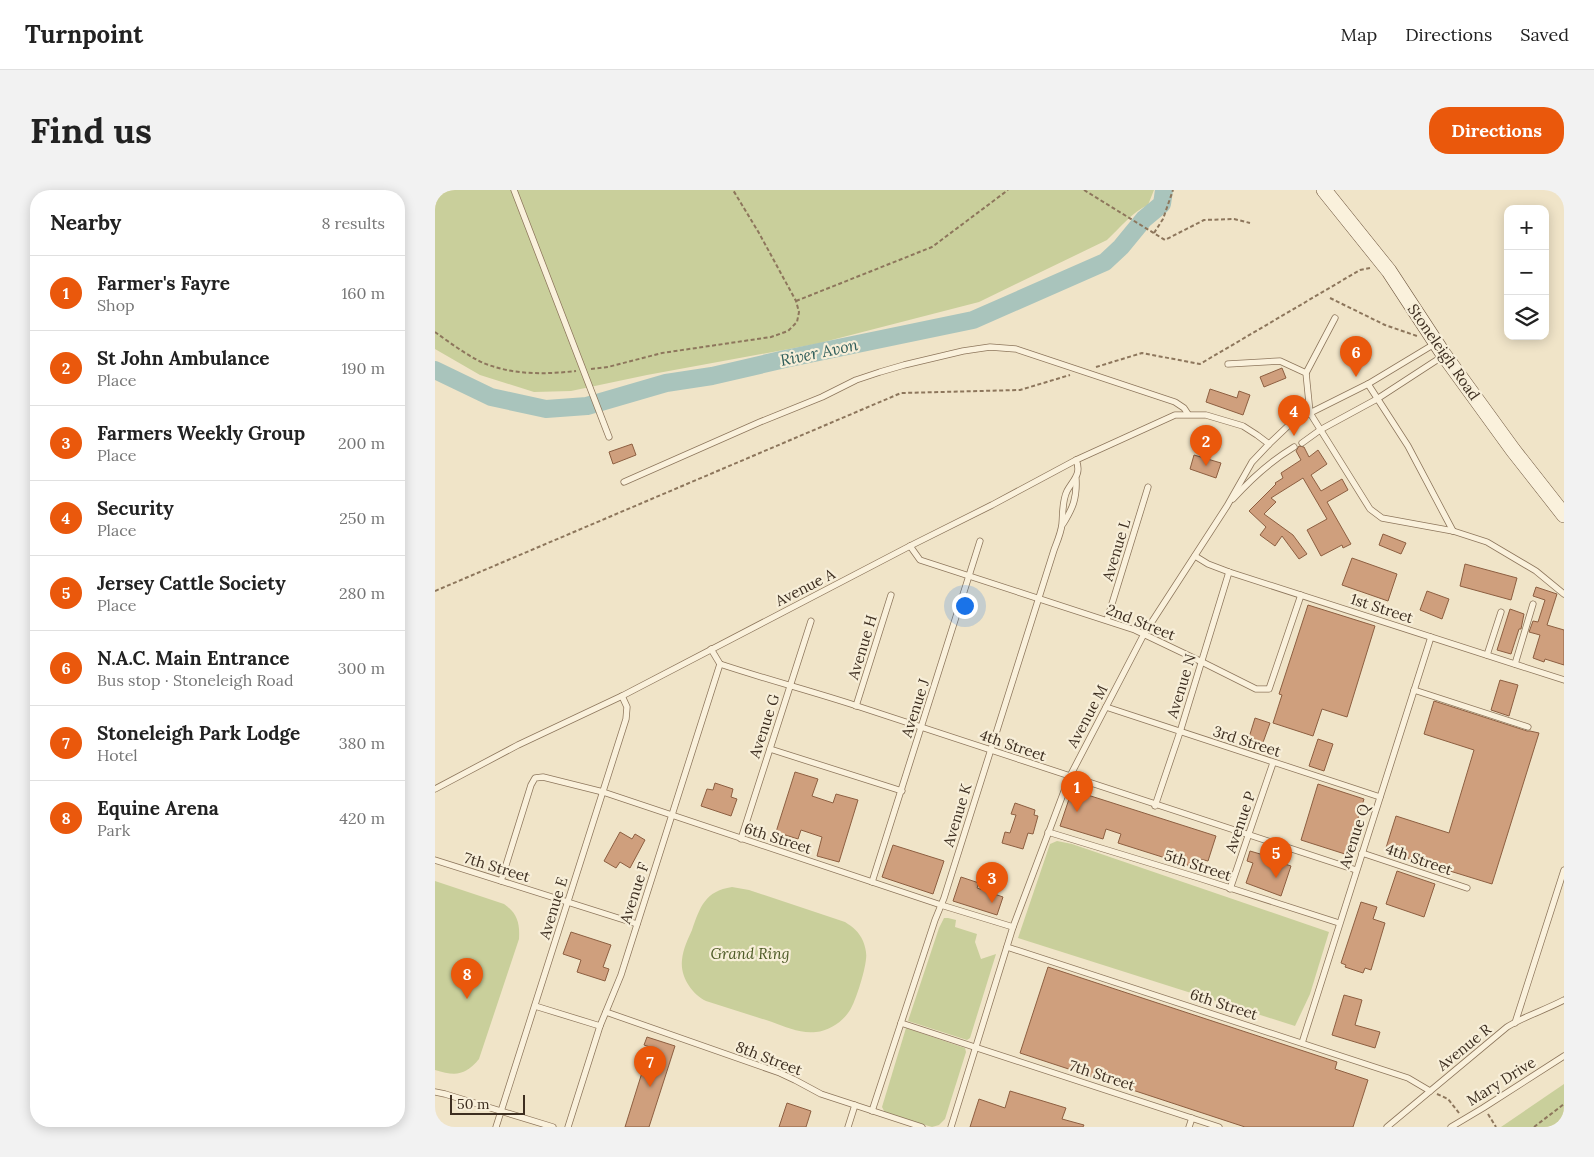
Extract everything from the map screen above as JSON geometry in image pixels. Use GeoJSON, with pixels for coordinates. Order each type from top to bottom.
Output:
{"type":"FeatureCollection","features":[{"type":"Feature","properties":{"kind":"main road","name":"Stoneleigh Road"},"geometry":{"type":"LineString","coordinates":[[1324,190],[1383,264],[1513,450],[1564,514]]}},
{"type":"Feature","properties":{"kind":"lane"},"geometry":{"type":"LineString","coordinates":[[514,190],[609,436]]}},
{"type":"Feature","properties":{"kind":"lane"},"geometry":{"type":"LineString","coordinates":[[1335,318],[1307,373],[1310,413],[1370,509],[1382,518],[1453,531],[1487,542],[1535,571],[1564,594]]}},
{"type":"Feature","properties":{"kind":"lane","name":"Avenue A"},"geometry":{"type":"LineString","coordinates":[[624,482],[822,397],[856,380],[904,365],[990,346],[1017,349],[1175,402],[1185,408],[1188,414]]}},
{"type":"Feature","properties":{"kind":"lane"},"geometry":{"type":"LineString","coordinates":[[1227,506],[1251,462],[1288,426],[1310,413],[1440,348]]}},
{"type":"Feature","properties":{"kind":"lane"},"geometry":{"type":"LineString","coordinates":[[1302,443],[1319,430],[1377,399],[1440,348]]}},
{"type":"Feature","properties":{"kind":"lane"},"geometry":{"type":"LineString","coordinates":[[1228,364],[1280,361],[1307,373]]}},
{"type":"Feature","properties":{"kind":"lane"},"geometry":{"type":"LineString","coordinates":[[1368,384],[1408,446],[1453,531]]}},
{"type":"Feature","properties":{"kind":"lane","name":"Avenue A"},"geometry":{"type":"LineString","coordinates":[[435,789],[518,746],[622,696],[1076,460],[1175,415],[1206,415],[1243,426],[1269,444]]}},
{"type":"Feature","properties":{"kind":"lane"},"geometry":{"type":"LineString","coordinates":[[1227,506],[1246,485],[1279,456],[1294,448]]}},
{"type":"Feature","properties":{"kind":"lane","name":"Avenue K"},"geometry":{"type":"LineString","coordinates":[[872,1111],[941,905],[1062,525],[1071,511],[1077,494],[1076,479],[1079,466],[1076,460]]}},
{"type":"Feature","properties":{"kind":"lane","name":"Avenue K"},"geometry":{"type":"LineString","coordinates":[[1062,525],[1062,507],[1067,491],[1076,479]]}},
{"type":"Feature","properties":{"kind":"lane","name":"Avenue L"},"geometry":{"type":"LineString","coordinates":[[1107,620],[1149,487]]}},
{"type":"Feature","properties":{"kind":"lane","name":"Avenue M"},"geometry":{"type":"LineString","coordinates":[[951,1127],[1013,927],[1069,778],[1144,634],[1227,506]]}},
{"type":"Feature","properties":{"kind":"lane","name":"Avenue J"},"geometry":{"type":"LineString","coordinates":[[872,882],[980,541]]}},
{"type":"Feature","properties":{"kind":"lane","name":"2nd Street"},"geometry":{"type":"LineString","coordinates":[[910,546],[920,560],[1107,620],[1144,634],[1256,689],[1269,689],[1301,595]]}},
{"type":"Feature","properties":{"kind":"lane","name":"1st Street"},"geometry":{"type":"LineString","coordinates":[[1195,556],[1207,564],[1229,572],[1564,680]]}},
{"type":"Feature","properties":{"kind":"lane","name":"Avenue N"},"geometry":{"type":"LineString","coordinates":[[1155,806],[1180,732],[1229,572]]}},
{"type":"Feature","properties":{"kind":"lane","name":"Avenue H"},"geometry":{"type":"LineString","coordinates":[[856,706],[891,594]]}},
{"type":"Feature","properties":{"kind":"lane"},"geometry":{"type":"LineString","coordinates":[[1515,664],[1533,604]]}},
{"type":"Feature","properties":{"kind":"lane"},"geometry":{"type":"LineString","coordinates":[[1487,655],[1501,612]]}},
{"type":"Feature","properties":{"kind":"lane","name":"Avenue G"},"geometry":{"type":"LineString","coordinates":[[741,839],[811,621]]}},
{"type":"Feature","properties":{"kind":"lane","name":"Avenue Q"},"geometry":{"type":"LineString","coordinates":[[1302,1043],[1431,637]]}},
{"type":"Feature","properties":{"kind":"lane"},"geometry":{"type":"LineString","coordinates":[[711,649],[719,664]]}},
{"type":"Feature","properties":{"kind":"lane","name":"4th Street"},"geometry":{"type":"LineString","coordinates":[[719,664],[856,706],[1069,778],[1356,870]]}},
{"type":"Feature","properties":{"kind":"lane","name":"Avenue F"},"geometry":{"type":"LineString","coordinates":[[568,1127],[600,1026],[619,980],[719,664]]}},
{"type":"Feature","properties":{"kind":"lane"},"geometry":{"type":"LineString","coordinates":[[1414,690],[1528,727]]}},
{"type":"Feature","properties":{"kind":"lane","name":"Avenue E"},"geometry":{"type":"LineString","coordinates":[[496,1127],[626,719],[627,707],[622,696]]}},
{"type":"Feature","properties":{"kind":"lane","name":"3rd Street"},"geometry":{"type":"LineString","coordinates":[[1106,707],[1380,797]]}},
{"type":"Feature","properties":{"kind":"lane"},"geometry":{"type":"LineString","coordinates":[[770,749],[902,790]]}},
{"type":"Feature","properties":{"kind":"lane","name":"Avenue P"},"geometry":{"type":"LineString","coordinates":[[1230,888],[1273,762]]}},
{"type":"Feature","properties":{"kind":"lane","name":"6th Street"},"geometry":{"type":"LineString","coordinates":[[501,882],[531,785],[535,778],[543,777],[603,792],[941,905],[1013,927]]}},
{"type":"Feature","properties":{"kind":"lane","name":"5th Street"},"geometry":{"type":"LineString","coordinates":[[1048,832],[1339,923]]}},
{"type":"Feature","properties":{"kind":"lane","name":"4th Street"},"geometry":{"type":"LineString","coordinates":[[1362,853],[1467,888]]}},
{"type":"Feature","properties":{"kind":"lane","name":"7th Street"},"geometry":{"type":"LineString","coordinates":[[435,860],[637,924]]}},
{"type":"Feature","properties":{"kind":"lane"},"geometry":{"type":"LineString","coordinates":[[1515,1023],[1564,870]]}},
{"type":"Feature","properties":{"kind":"lane","name":"6th Street"},"geometry":{"type":"LineString","coordinates":[[1007,946],[1408,1078],[1430,1091]]}},
{"type":"Feature","properties":{"kind":"lane","name":"Avenue R"},"geometry":{"type":"LineString","coordinates":[[1387,1127],[1515,1023],[1528,1015],[1564,1000]]}},
{"type":"Feature","properties":{"kind":"lane"},"geometry":{"type":"LineString","coordinates":[[535,1006],[600,1026]]}},
{"type":"Feature","properties":{"kind":"lane","name":"8th Street"},"geometry":{"type":"LineString","coordinates":[[606,1012],[780,1074],[821,1094],[922,1127]]}},
{"type":"Feature","properties":{"kind":"lane","name":"7th Street"},"geometry":{"type":"LineString","coordinates":[[901,1023],[1219,1127]]}},
{"type":"Feature","properties":{"kind":"lane","name":"Mary Drive"},"geometry":{"type":"LineString","coordinates":[[1451,1127],[1564,1056]]}},
{"type":"Feature","properties":{"kind":"lane"},"geometry":{"type":"LineString","coordinates":[[435,1093],[501,1110],[553,1127]]}},
{"type":"Feature","properties":{"kind":"lane"},"geometry":{"type":"LineString","coordinates":[[848,1127],[855,1105]]}},
{"type":"Feature","properties":{"kind":"lane"},"geometry":{"type":"LineString","coordinates":[[1189,1127],[1192,1118]]}},
{"type":"Feature","properties":{"kind":"path"},"geometry":{"type":"LineString","coordinates":[[435,332],[450,343],[494,367],[516,372],[543,374],[609,367],[662,353],[771,337],[788,331],[797,322],[799,312],[796,301],[733,190]]}},
{"type":"Feature","properties":{"kind":"path"},"geometry":{"type":"LineString","coordinates":[[796,301],[932,247],[1008,190]]}},
{"type":"Feature","properties":{"kind":"path"},"geometry":{"type":"LineString","coordinates":[[1084,190],[1165,240],[1204,220],[1234,219],[1250,224]]}},
{"type":"Feature","properties":{"kind":"path"},"geometry":{"type":"LineString","coordinates":[[1154,234],[1163,218],[1173,190]]}},
{"type":"Feature","properties":{"kind":"path"},"geometry":{"type":"LineString","coordinates":[[435,591],[901,393],[1020,390],[1142,353],[1200,364],[1360,270],[1383,264]]}},
{"type":"Feature","properties":{"kind":"path"},"geometry":{"type":"LineString","coordinates":[[1330,298],[1385,325],[1440,348]]}},
{"type":"Feature","properties":{"kind":"path"},"geometry":{"type":"LineString","coordinates":[[1430,1091],[1448,1099],[1463,1119]]}},
{"type":"Feature","properties":{"kind":"path"},"geometry":{"type":"LineString","coordinates":[[1534,1127],[1564,1104]]}},
{"type":"Feature","properties":{"kind":"path"},"geometry":{"type":"LineString","coordinates":[[1483,1108],[1496,1127]]}},
{"type":"Feature","properties":{"kind":"green space"},"geometry":{"type":"Polygon","coordinates":[[[435,190],[1154,190],[1148,205],[1131,216],[1107,240],[979,302],[816,344],[571,391],[534,392],[480,375],[435,349],[435,190]]]}},
{"type":"Feature","properties":{"kind":"green space"},"geometry":{"type":"Polygon","coordinates":[[[1057,841],[1072,844],[1329,932],[1310,994],[1295,1026],[1018,938],[1050,844],[1057,841]]]}},
{"type":"Feature","properties":{"kind":"green space"},"geometry":{"type":"Polygon","coordinates":[[[435,881],[504,904],[515,915],[519,928],[519,939],[479,1059],[464,1072],[454,1074],[435,1070],[435,881]]]}},
{"type":"Feature","properties":{"kind":"green space","name":"Grand Ring"},"geometry":{"type":"Polygon","coordinates":[[[732,887],[749,890],[845,922],[858,932],[866,952],[864,971],[851,1009],[838,1023],[821,1031],[799,1031],[706,1001],[696,994],[688,984],[683,973],[683,956],[701,907],[715,892],[732,887]]]}},
{"type":"Feature","properties":{"kind":"green space"},"geometry":{"type":"Polygon","coordinates":[[[944,918],[956,920],[955,927],[977,934],[975,942],[981,959],[996,954],[970,1038],[967,1040],[908,1021],[944,918]]]}},
{"type":"Feature","properties":{"kind":"green space"},"geometry":{"type":"Polygon","coordinates":[[[906,1028],[965,1048],[966,1052],[945,1119],[939,1125],[932,1127],[885,1113],[882,1107],[906,1028]]]}},
{"type":"Feature","properties":{"kind":"green space"},"geometry":{"type":"Polygon","coordinates":[[[1564,1084],[1564,1127],[1501,1127],[1564,1084]]]}},
{"type":"Feature","properties":{"kind":"building"},"geometry":{"type":"Polygon","coordinates":[[[1282,368],[1286,378],[1264,387],[1260,377],[1282,368]]]}},
{"type":"Feature","properties":{"kind":"building"},"geometry":{"type":"Polygon","coordinates":[[[1210,389],[1237,398],[1239,391],[1250,395],[1243,415],[1206,402],[1210,389]]]}},
{"type":"Feature","properties":{"kind":"building"},"geometry":{"type":"Polygon","coordinates":[[[632,444],[636,455],[613,464],[609,452],[632,444]]]}},
{"type":"Feature","properties":{"kind":"building"},"geometry":{"type":"Polygon","coordinates":[[[1299,446],[1304,447],[1309,457],[1318,450],[1327,464],[1311,475],[1321,491],[1342,479],[1348,490],[1327,502],[1351,544],[1343,548],[1342,545],[1321,556],[1307,530],[1327,519],[1303,478],[1271,498],[1276,502],[1264,514],[1293,535],[1307,554],[1299,559],[1282,536],[1275,546],[1260,535],[1266,527],[1249,511],[1275,483],[1283,478],[1281,473],[1301,460],[1296,451],[1299,446]]]}},
{"type":"Feature","properties":{"kind":"building"},"geometry":{"type":"Polygon","coordinates":[[[1194,455],[1221,463],[1216,478],[1190,469],[1194,455]]]}},
{"type":"Feature","properties":{"kind":"building"},"geometry":{"type":"Polygon","coordinates":[[[1383,534],[1406,543],[1401,554],[1379,545],[1383,534]]]}},
{"type":"Feature","properties":{"kind":"building"},"geometry":{"type":"Polygon","coordinates":[[[1352,558],[1397,574],[1388,601],[1342,585],[1352,558]]]}},
{"type":"Feature","properties":{"kind":"building"},"geometry":{"type":"Polygon","coordinates":[[[1465,564],[1517,578],[1511,600],[1460,586],[1465,564]]]}},
{"type":"Feature","properties":{"kind":"building"},"geometry":{"type":"Polygon","coordinates":[[[1536,587],[1557,594],[1547,625],[1564,630],[1564,665],[1545,659],[1544,662],[1533,658],[1540,635],[1529,632],[1533,621],[1538,622],[1545,600],[1533,596],[1536,587]]]}},
{"type":"Feature","properties":{"kind":"building"},"geometry":{"type":"Polygon","coordinates":[[[1427,591],[1449,599],[1442,619],[1420,610],[1427,591]]]}},
{"type":"Feature","properties":{"kind":"building"},"geometry":{"type":"Polygon","coordinates":[[[1308,605],[1375,626],[1347,717],[1322,709],[1313,736],[1273,723],[1282,695],[1279,694],[1308,605]]]}},
{"type":"Feature","properties":{"kind":"building"},"geometry":{"type":"Polygon","coordinates":[[[1510,609],[1524,614],[1521,629],[1519,629],[1511,654],[1497,650],[1510,609]]]}},
{"type":"Feature","properties":{"kind":"building"},"geometry":{"type":"Polygon","coordinates":[[[1500,680],[1518,685],[1509,716],[1491,710],[1500,680]]]}},
{"type":"Feature","properties":{"kind":"building"},"geometry":{"type":"Polygon","coordinates":[[[1434,701],[1527,731],[1539,733],[1492,884],[1385,851],[1396,816],[1449,833],[1474,750],[1424,734],[1434,701]]]}},
{"type":"Feature","properties":{"kind":"building"},"geometry":{"type":"Polygon","coordinates":[[[1255,718],[1270,723],[1261,748],[1247,744],[1255,718]]]}},
{"type":"Feature","properties":{"kind":"building"},"geometry":{"type":"Polygon","coordinates":[[[1318,739],[1333,744],[1324,771],[1309,766],[1318,739]]]}},
{"type":"Feature","properties":{"kind":"building"},"geometry":{"type":"Polygon","coordinates":[[[795,772],[818,779],[812,796],[833,803],[836,794],[858,800],[839,862],[817,856],[822,837],[801,830],[798,839],[776,832],[795,772]]]}},
{"type":"Feature","properties":{"kind":"building"},"geometry":{"type":"Polygon","coordinates":[[[715,783],[733,789],[731,797],[737,799],[731,816],[701,806],[707,789],[713,790],[715,783]]]}},
{"type":"Feature","properties":{"kind":"building"},"geometry":{"type":"Polygon","coordinates":[[[1318,784],[1364,799],[1348,855],[1301,840],[1318,784]]]}},
{"type":"Feature","properties":{"kind":"building"},"geometry":{"type":"Polygon","coordinates":[[[1072,790],[1216,836],[1208,861],[1200,859],[1197,868],[1118,843],[1121,834],[1106,829],[1103,839],[1060,826],[1072,790]]]}},
{"type":"Feature","properties":{"kind":"building"},"geometry":{"type":"Polygon","coordinates":[[[1015,803],[1035,810],[1034,815],[1038,816],[1033,834],[1028,833],[1023,849],[1002,843],[1005,832],[1010,833],[1016,815],[1011,814],[1015,803]]]}},
{"type":"Feature","properties":{"kind":"building"},"geometry":{"type":"Polygon","coordinates":[[[620,832],[632,839],[635,834],[645,840],[630,868],[620,862],[616,868],[604,861],[620,832]]]}},
{"type":"Feature","properties":{"kind":"building"},"geometry":{"type":"Polygon","coordinates":[[[893,845],[944,861],[933,894],[882,877],[893,845]]]}},
{"type":"Feature","properties":{"kind":"building"},"geometry":{"type":"Polygon","coordinates":[[[1250,851],[1291,866],[1281,896],[1246,883],[1253,863],[1247,861],[1250,851]]]}},
{"type":"Feature","properties":{"kind":"building"},"geometry":{"type":"Polygon","coordinates":[[[1397,871],[1435,884],[1424,917],[1386,904],[1397,871]]]}},
{"type":"Feature","properties":{"kind":"building"},"geometry":{"type":"Polygon","coordinates":[[[961,877],[979,883],[977,888],[1003,897],[997,915],[953,901],[961,877]]]}},
{"type":"Feature","properties":{"kind":"building"},"geometry":{"type":"Polygon","coordinates":[[[1361,902],[1377,907],[1373,919],[1385,923],[1371,970],[1365,968],[1363,973],[1345,967],[1346,965],[1341,963],[1361,902]]]}},
{"type":"Feature","properties":{"kind":"building"},"geometry":{"type":"Polygon","coordinates":[[[571,932],[611,945],[603,967],[609,969],[605,981],[577,972],[581,960],[563,954],[571,932]]]}},
{"type":"Feature","properties":{"kind":"building"},"geometry":{"type":"Polygon","coordinates":[[[1048,967],[1337,1062],[1335,1069],[1368,1080],[1353,1127],[1245,1127],[1020,1053],[1048,967]]]}},
{"type":"Feature","properties":{"kind":"building"},"geometry":{"type":"Polygon","coordinates":[[[1344,995],[1362,1000],[1355,1025],[1380,1032],[1375,1048],[1332,1035],[1344,995]]]}},
{"type":"Feature","properties":{"kind":"building"},"geometry":{"type":"Polygon","coordinates":[[[647,1037],[675,1046],[649,1127],[625,1127],[650,1047],[644,1045],[647,1037]]]}},
{"type":"Feature","properties":{"kind":"building"},"geometry":{"type":"Polygon","coordinates":[[[1010,1091],[1066,1108],[1062,1119],[1084,1125],[1083,1127],[970,1127],[979,1099],[1005,1108],[1010,1091]]]}},
{"type":"Feature","properties":{"kind":"building"},"geometry":{"type":"Polygon","coordinates":[[[787,1103],[811,1111],[806,1127],[779,1127],[787,1103]]]}},
{"type":"Feature","properties":{"kind":"waterway","name":"River Avon"},"geometry":{"type":"LineString","coordinates":[[435,370],[491,397],[546,409],[587,406],[666,383],[712,376],[973,320],[1105,262],[1121,247],[1144,219],[1162,204],[1164,190]]}},
{"type":"Feature","properties":{"kind":"place","name":"N.A.C. Main Entrance"},"geometry":{"type":"Point","coordinates":[1356,377]}},
{"type":"Feature","properties":{"kind":"place","name":"Security"},"geometry":{"type":"Point","coordinates":[1294,436]}},
{"type":"Feature","properties":{"kind":"place","name":"St John Ambulance"},"geometry":{"type":"Point","coordinates":[1206,466]}},
{"type":"Feature","properties":{"kind":"place","name":"Farmer's Fayre"},"geometry":{"type":"Point","coordinates":[1077,812]}},
{"type":"Feature","properties":{"kind":"place","name":"Jersey Cattle Society"},"geometry":{"type":"Point","coordinates":[1276,878]}},
{"type":"Feature","properties":{"kind":"place","name":"Farmers Weekly Group"},"geometry":{"type":"Point","coordinates":[992,903]}},
{"type":"Feature","properties":{"kind":"place","name":"Equine Arena"},"geometry":{"type":"Point","coordinates":[467,999]}},
{"type":"Feature","properties":{"kind":"place","name":"Stoneleigh Park Lodge"},"geometry":{"type":"Point","coordinates":[650,1087]}}]}
